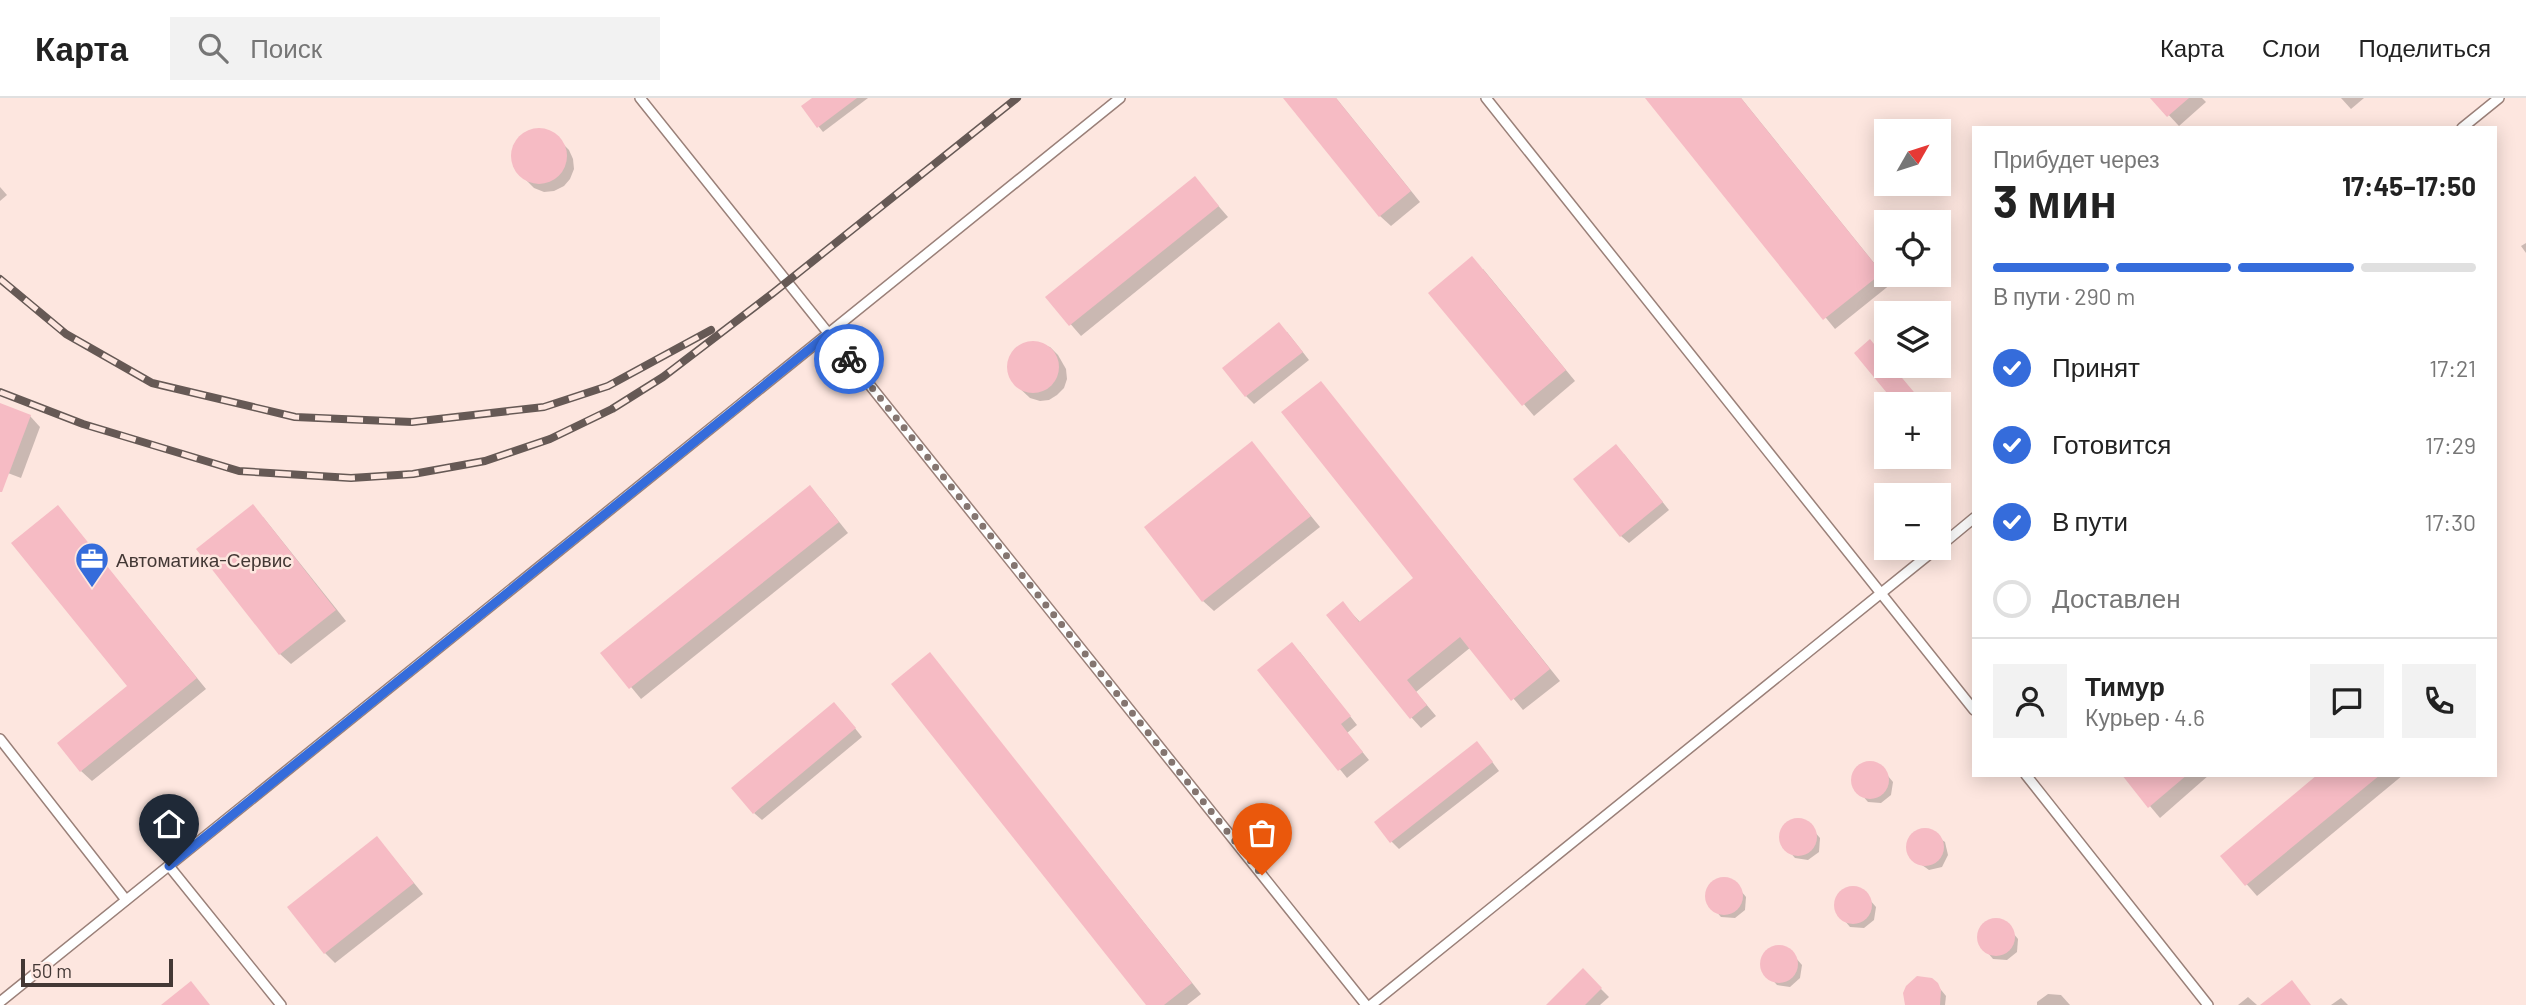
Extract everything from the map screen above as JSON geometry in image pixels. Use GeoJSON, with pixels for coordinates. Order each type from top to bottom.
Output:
{"type":"FeatureCollection","features":[{"type":"Feature","properties":{"kind":"lane"},"geometry":{"type":"LineString","coordinates":[[640,98],[1369,1005],[1922,560]]}},
{"type":"Feature","properties":{"kind":"lane"},"geometry":{"type":"LineString","coordinates":[[0,1002],[1120,98]]}},
{"type":"Feature","properties":{"kind":"lane"},"geometry":{"type":"LineString","coordinates":[[1486,98],[1972,707]]}},
{"type":"Feature","properties":{"kind":"lane"},"geometry":{"type":"LineString","coordinates":[[2464,126],[2499,98]]}},
{"type":"Feature","properties":{"kind":"lane"},"geometry":{"type":"LineString","coordinates":[[1951,537],[1972,521]]}},
{"type":"Feature","properties":{"kind":"lane"},"geometry":{"type":"LineString","coordinates":[[0,739],[126,900]]}},
{"type":"Feature","properties":{"kind":"lane"},"geometry":{"type":"LineString","coordinates":[[2028,777],[2208,1005]]}},
{"type":"Feature","properties":{"kind":"lane"},"geometry":{"type":"LineString","coordinates":[[169,866],[281,1005]]}},
{"type":"Feature","properties":{"kind":"building"},"geometry":{"type":"Polygon","coordinates":[[[812,98],[857,98],[817,128],[801,106],[812,98]]]}},
{"type":"Feature","properties":{"kind":"building"},"geometry":{"type":"Polygon","coordinates":[[[1283,98],[1336,98],[1411,191],[1379,217],[1283,98]]]}},
{"type":"Feature","properties":{"kind":"building"},"geometry":{"type":"Polygon","coordinates":[[[1645,98],[1741,98],[1874,263],[1874,279],[1823,320],[1645,98]]]}},
{"type":"Feature","properties":{"kind":"building"},"geometry":{"type":"Polygon","coordinates":[[[2150,98],[2189,98],[2167,117],[2150,98]]]}},
{"type":"Feature","properties":{"kind":"building"},"geometry":{"type":"Polygon","coordinates":[[[539,128],[550,130],[559,136],[565,145],[565,167],[559,176],[550,182],[539,184],[528,182],[519,176],[513,167],[511,156],[513,145],[519,136],[528,130],[539,128]]]}},
{"type":"Feature","properties":{"kind":"building"},"geometry":{"type":"Polygon","coordinates":[[[1195,176],[1219,206],[1069,326],[1045,297],[1195,176]]]}},
{"type":"Feature","properties":{"kind":"building"},"geometry":{"type":"Polygon","coordinates":[[[1472,256],[1566,370],[1522,406],[1428,293],[1472,256]]]}},
{"type":"Feature","properties":{"kind":"building"},"geometry":{"type":"Polygon","coordinates":[[[1279,322],[1303,352],[1245,397],[1222,368],[1279,322]]]}},
{"type":"Feature","properties":{"kind":"building"},"geometry":{"type":"Polygon","coordinates":[[[1870,339],[1874,344],[1874,377],[1854,353],[1870,339]]]}},
{"type":"Feature","properties":{"kind":"building"},"geometry":{"type":"Polygon","coordinates":[[[1033,341],[1052,348],[1059,367],[1052,386],[1033,393],[1014,386],[1007,367],[1014,348],[1033,341]]]}},
{"type":"Feature","properties":{"kind":"building"},"geometry":{"type":"Polygon","coordinates":[[[1875,378],[1902,378],[1914,392],[1886,392],[1875,378]]]}},
{"type":"Feature","properties":{"kind":"building"},"geometry":{"type":"Polygon","coordinates":[[[1321,381],[1550,669],[1511,701],[1460,637],[1407,680],[1427,705],[1410,719],[1326,615],[1343,601],[1359,622],[1413,578],[1281,412],[1321,381]]]}},
{"type":"Feature","properties":{"kind":"building"},"geometry":{"type":"Polygon","coordinates":[[[0,403],[31,415],[2,492],[0,492],[0,403]]]}},
{"type":"Feature","properties":{"kind":"building"},"geometry":{"type":"Polygon","coordinates":[[[1252,441],[1311,516],[1202,602],[1144,527],[1252,441]]]}},
{"type":"Feature","properties":{"kind":"building"},"geometry":{"type":"Polygon","coordinates":[[[1616,444],[1663,502],[1620,537],[1573,479],[1616,444]]]}},
{"type":"Feature","properties":{"kind":"building"},"geometry":{"type":"Polygon","coordinates":[[[810,485],[839,522],[629,689],[600,653],[810,485]]]}},
{"type":"Feature","properties":{"kind":"building"},"geometry":{"type":"Polygon","coordinates":[[[253,504],[336,610],[279,655],[196,549],[253,504]]]}},
{"type":"Feature","properties":{"kind":"building"},"geometry":{"type":"Polygon","coordinates":[[[58,505],[197,678],[80,772],[57,743],[127,686],[11,543],[58,505]]]}},
{"type":"Feature","properties":{"kind":"building"},"geometry":{"type":"Polygon","coordinates":[[[1292,642],[1351,716],[1341,724],[1363,752],[1338,771],[1257,670],[1292,642]]]}},
{"type":"Feature","properties":{"kind":"building"},"geometry":{"type":"Polygon","coordinates":[[[930,652],[1192,983],[1164,1005],[1146,1005],[891,684],[930,652]]]}},
{"type":"Feature","properties":{"kind":"building"},"geometry":{"type":"Polygon","coordinates":[[[834,702],[856,728],[753,814],[731,788],[834,702]]]}},
{"type":"Feature","properties":{"kind":"building"},"geometry":{"type":"Polygon","coordinates":[[[1477,741],[1493,762],[1390,843],[1374,822],[1477,741]]]}},
{"type":"Feature","properties":{"kind":"building"},"geometry":{"type":"Polygon","coordinates":[[[1870,761],[1883,767],[1889,780],[1883,793],[1870,799],[1857,793],[1851,780],[1857,767],[1870,761]]]}},
{"type":"Feature","properties":{"kind":"building"},"geometry":{"type":"Polygon","coordinates":[[[2124,777],[2185,777],[2148,808],[2124,777]]]}},
{"type":"Feature","properties":{"kind":"building"},"geometry":{"type":"Polygon","coordinates":[[[2315,777],[2378,777],[2245,886],[2220,856],[2315,777]]]}},
{"type":"Feature","properties":{"kind":"building"},"geometry":{"type":"Polygon","coordinates":[[[1798,818],[1811,824],[1817,837],[1811,850],[1798,856],[1785,850],[1779,837],[1785,824],[1798,818]]]}},
{"type":"Feature","properties":{"kind":"building"},"geometry":{"type":"Polygon","coordinates":[[[1925,828],[1938,834],[1944,847],[1938,860],[1925,866],[1912,860],[1906,847],[1912,834],[1925,828]]]}},
{"type":"Feature","properties":{"kind":"building"},"geometry":{"type":"Polygon","coordinates":[[[377,836],[414,883],[324,954],[287,907],[377,836]]]}},
{"type":"Feature","properties":{"kind":"building"},"geometry":{"type":"Polygon","coordinates":[[[1724,877],[1737,883],[1743,896],[1737,909],[1724,915],[1711,909],[1705,896],[1711,883],[1724,877]]]}},
{"type":"Feature","properties":{"kind":"building"},"geometry":{"type":"Polygon","coordinates":[[[1853,886],[1866,892],[1872,905],[1866,918],[1853,924],[1840,918],[1834,905],[1840,892],[1853,886]]]}},
{"type":"Feature","properties":{"kind":"building"},"geometry":{"type":"Polygon","coordinates":[[[1996,918],[2009,924],[2015,937],[2009,950],[1996,956],[1983,950],[1977,937],[1983,924],[1996,918]]]}},
{"type":"Feature","properties":{"kind":"building"},"geometry":{"type":"Polygon","coordinates":[[[1779,945],[1792,951],[1798,964],[1792,977],[1779,983],[1766,977],[1760,964],[1766,951],[1779,945]]]}},
{"type":"Feature","properties":{"kind":"building"},"geometry":{"type":"Polygon","coordinates":[[[1583,968],[1602,988],[1585,1005],[1546,1005],[1583,968]]]}},
{"type":"Feature","properties":{"kind":"building"},"geometry":{"type":"Polygon","coordinates":[[[1917,976],[1932,978],[1938,983],[1941,990],[1940,1005],[1905,1005],[1903,993],[1906,986],[1917,976]]]}},
{"type":"Feature","properties":{"kind":"building"},"geometry":{"type":"Polygon","coordinates":[[[2292,980],[2311,1005],[2260,1005],[2292,980]]]}},
{"type":"Feature","properties":{"kind":"building"},"geometry":{"type":"Polygon","coordinates":[[[191,981],[210,1005],[161,1005],[191,981]]]}},
{"type":"Feature","properties":{"kind":"railway"},"geometry":{"type":"LineString","coordinates":[[0,392],[83,424],[239,471],[351,478],[413,474],[485,461],[550,439],[612,409],[663,377],[773,293],[1017,98]]}},
{"type":"Feature","properties":{"kind":"railway"},"geometry":{"type":"LineString","coordinates":[[0,279],[66,334],[152,383],[295,417],[412,422],[544,407],[608,386],[711,330]]}},
{"type":"Feature","properties":{"kind":"way so far"},"geometry":{"type":"LineString","coordinates":[[849,359],[1262,875]]}},
{"type":"Feature","properties":{"kind":"place","name":"Автоматика-Сервис"},"geometry":{"type":"Point","coordinates":[92,589]}},
{"type":"Feature","properties":{"kind":"route"},"geometry":{"type":"LineString","coordinates":[[169,866],[828,334],[849,359]]}}]}
